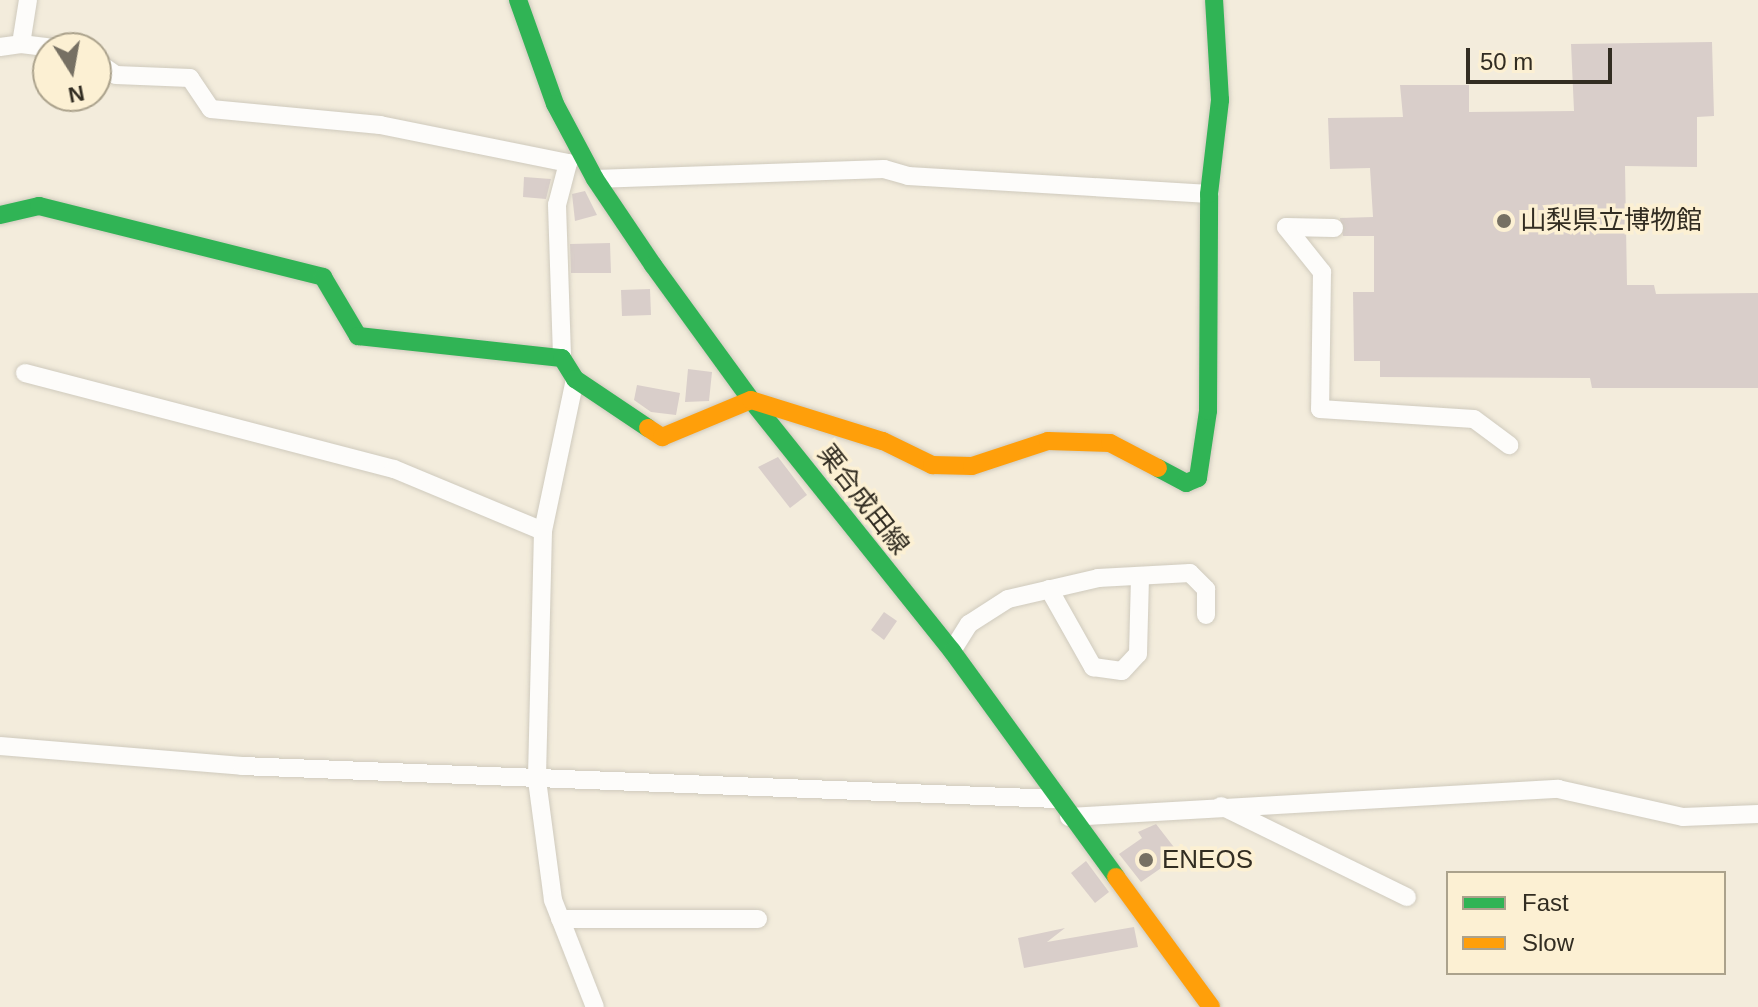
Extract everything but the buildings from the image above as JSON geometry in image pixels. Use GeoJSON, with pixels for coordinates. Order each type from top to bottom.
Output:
{"type":"FeatureCollection","features":[{"type":"Feature","properties":{"kind":"street"},"geometry":{"type":"LineString","coordinates":[[21,44],[28,0]]}},
{"type":"Feature","properties":{"kind":"street","name":"栗合成田線"},"geometry":{"type":"LineString","coordinates":[[518,0],[555,104],[583,168],[751,400],[952,651],[1069,817],[1211,1007]]}},
{"type":"Feature","properties":{"kind":"street"},"geometry":{"type":"LineString","coordinates":[[583,168],[557,205],[562,358],[575,379],[662,437],[751,400],[883,441],[932,465],[972,466],[1048,441],[1110,443],[1186,483],[1198,478],[1208,411],[1209,194],[1220,100],[1214,0]]}},
{"type":"Feature","properties":{"kind":"street"},"geometry":{"type":"LineString","coordinates":[[0,47],[32,45]]}},
{"type":"Feature","properties":{"kind":"street"},"geometry":{"type":"LineString","coordinates":[[112,72],[116,75],[190,78],[211,109],[380,125],[583,168],[884,169],[908,176],[1209,194]]}},
{"type":"Feature","properties":{"kind":"street"},"geometry":{"type":"LineString","coordinates":[[0,215],[39,206],[323,277],[358,336],[406,346],[562,358]]}},
{"type":"Feature","properties":{"kind":"street"},"geometry":{"type":"LineString","coordinates":[[1334,228],[1286,227],[1322,272],[1320,409],[1474,419],[1509,445]]}},
{"type":"Feature","properties":{"kind":"street"},"geometry":{"type":"LineString","coordinates":[[25,373],[394,469],[543,531]]}},
{"type":"Feature","properties":{"kind":"street"},"geometry":{"type":"LineString","coordinates":[[575,379],[543,531],[537,780],[541,844],[560,919],[595,1007]]}},
{"type":"Feature","properties":{"kind":"street"},"geometry":{"type":"LineString","coordinates":[[952,651],[969,624],[1008,599],[1098,578],[1190,573],[1206,589],[1206,615]]}},
{"type":"Feature","properties":{"kind":"street"},"geometry":{"type":"LineString","coordinates":[[1049,589],[1093,667],[1122,671],[1138,654],[1140,578]]}},
{"type":"Feature","properties":{"kind":"street"},"geometry":{"type":"LineString","coordinates":[[0,746],[537,780],[1056,799]]}},
{"type":"Feature","properties":{"kind":"street"},"geometry":{"type":"LineString","coordinates":[[1069,817],[1218,805],[1558,789],[1619,808],[1683,817],[1758,814]]}},
{"type":"Feature","properties":{"kind":"street"},"geometry":{"type":"LineString","coordinates":[[1218,805],[1407,897]]}},
{"type":"Feature","properties":{"kind":"street"},"geometry":{"type":"LineString","coordinates":[[560,919],[758,919]]}},
{"type":"Feature","properties":{"kind":"traffic: fast"},"geometry":{"type":"LineString","coordinates":[[518,0],[555,104],[595,179],[653,265],[751,400],[952,651],[1116,877]]}},
{"type":"Feature","properties":{"kind":"traffic: fast"},"geometry":{"type":"LineString","coordinates":[[1158,468],[1186,483],[1198,478],[1208,411],[1209,194],[1220,100],[1214,0]]}},
{"type":"Feature","properties":{"kind":"traffic: fast"},"geometry":{"type":"LineString","coordinates":[[0,215],[39,206],[323,277],[358,336],[562,358],[575,379],[648,428]]}},
{"type":"Feature","properties":{"kind":"traffic: slow"},"geometry":{"type":"LineString","coordinates":[[648,428],[662,437],[751,400],[883,441],[932,465],[972,466],[1048,441],[1110,443],[1158,468]]}},
{"type":"Feature","properties":{"kind":"traffic: slow"},"geometry":{"type":"LineString","coordinates":[[1116,877],[1211,1007]]}},
{"type":"Feature","properties":{"kind":"place","name":"山梨県立博物館"},"geometry":{"type":"Point","coordinates":[1504,221]}},
{"type":"Feature","properties":{"kind":"place","name":"ENEOS"},"geometry":{"type":"Point","coordinates":[1146,860]}}]}
